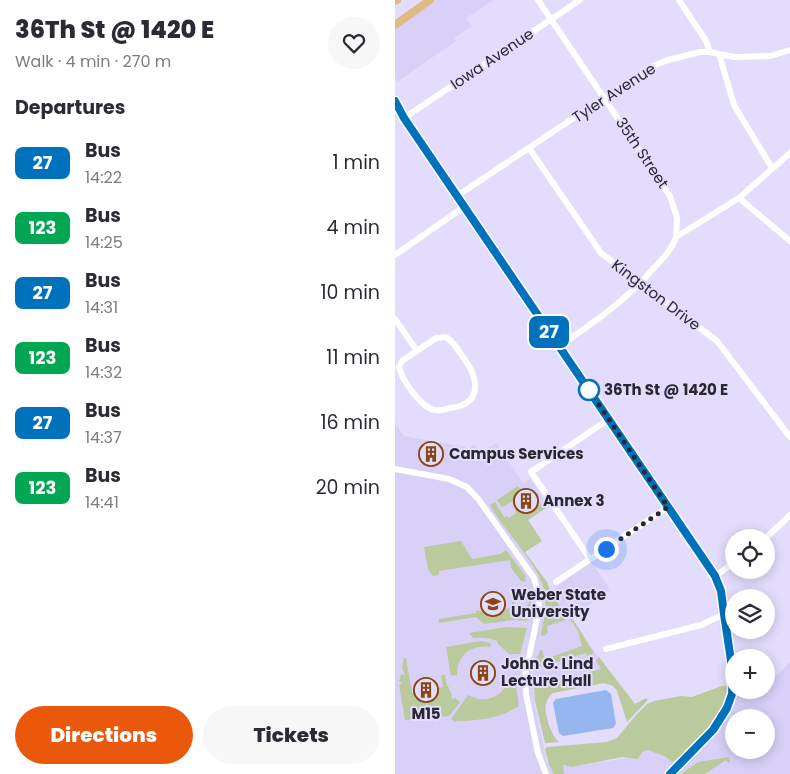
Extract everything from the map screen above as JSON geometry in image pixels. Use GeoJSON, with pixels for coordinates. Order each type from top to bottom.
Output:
{"type":"FeatureCollection","features":[{"type":"Feature","properties":{"kind":"main road"},"geometry":{"type":"LineString","coordinates":[[395,25],[430,0]]}},
{"type":"Feature","properties":{"kind":"street","name":"35th Street"},"geometry":{"type":"LineString","coordinates":[[538,0],[670,196],[677,218],[676,237]]}},
{"type":"Feature","properties":{"kind":"street","name":"Iowa Avenue"},"geometry":{"type":"LineString","coordinates":[[404,118],[580,0]]}},
{"type":"Feature","properties":{"kind":"street"},"geometry":{"type":"LineString","coordinates":[[679,0],[706,41],[710,52]]}},
{"type":"Feature","properties":{"kind":"street","name":"Tyler Avenue"},"geometry":{"type":"LineString","coordinates":[[457,196],[605,97],[661,63],[700,52],[733,57],[770,56],[790,50]]}},
{"type":"Feature","properties":{"kind":"street"},"geometry":{"type":"LineString","coordinates":[[720,54],[734,105],[772,168]]}},
{"type":"Feature","properties":{"kind":"street"},"geometry":{"type":"LineString","coordinates":[[395,102],[464,207],[715,576],[721,591],[733,674],[732,694],[727,708],[713,730],[670,774]]}},
{"type":"Feature","properties":{"kind":"street","name":"Kingston Drive"},"geometry":{"type":"LineString","coordinates":[[529,148],[601,253],[717,341],[790,437]]}},
{"type":"Feature","properties":{"kind":"street"},"geometry":{"type":"LineString","coordinates":[[559,346],[605,316],[641,284],[673,247],[676,237],[739,198],[790,153]]}},
{"type":"Feature","properties":{"kind":"street"},"geometry":{"type":"LineString","coordinates":[[739,198],[790,241]]}},
{"type":"Feature","properties":{"kind":"street"},"geometry":{"type":"LineString","coordinates":[[395,255],[464,207]]}},
{"type":"Feature","properties":{"kind":"street"},"geometry":{"type":"LineString","coordinates":[[395,319],[417,351]]}},
{"type":"Feature","properties":{"kind":"street"},"geometry":{"type":"LineString","coordinates":[[446,337],[453,342],[473,372],[476,383],[473,396],[467,403],[456,408],[435,410],[420,402],[401,374],[399,367],[402,361],[417,351],[435,338],[446,337]]}},
{"type":"Feature","properties":{"kind":"street"},"geometry":{"type":"LineString","coordinates":[[590,559],[531,472],[609,420]]}},
{"type":"Feature","properties":{"kind":"street"},"geometry":{"type":"LineString","coordinates":[[395,469],[449,479],[467,487],[479,500],[534,578],[539,595],[539,608],[525,676],[538,753],[546,774]]}},
{"type":"Feature","properties":{"kind":"street"},"geometry":{"type":"LineString","coordinates":[[556,582],[668,507]]}},
{"type":"Feature","properties":{"kind":"street"},"geometry":{"type":"LineString","coordinates":[[775,529],[790,515]]}},
{"type":"Feature","properties":{"kind":"street"},"geometry":{"type":"LineString","coordinates":[[715,576],[725,569]]}},
{"type":"Feature","properties":{"kind":"street"},"geometry":{"type":"LineString","coordinates":[[606,649],[701,625],[724,614]]}},
{"type":"Feature","properties":{"kind":"shaded area"},"geometry":{"type":"Polygon","coordinates":[[[430,0],[494,0],[466,18],[472,26],[454,38],[456,41],[397,82],[395,78],[395,26],[430,0]]]}},
{"type":"Feature","properties":{"kind":"shaded area","name":"Weber State University"},"geometry":{"type":"Polygon","coordinates":[[[395,423],[404,436],[465,447],[464,451],[474,445],[480,453],[496,443],[523,483],[530,479],[548,506],[528,520],[542,541],[525,552],[551,590],[592,562],[610,590],[572,618],[607,670],[533,689],[547,763],[572,767],[639,756],[692,699],[725,688],[725,699],[775,699],[775,676],[790,662],[790,774],[395,774],[395,423]]]}},
{"type":"Feature","properties":{"kind":"green space"},"geometry":{"type":"Polygon","coordinates":[[[518,486],[524,494],[516,499],[521,507],[526,504],[529,504],[530,508],[538,504],[539,506],[545,500],[549,506],[528,520],[542,541],[525,552],[547,582],[566,620],[547,626],[548,633],[544,636],[541,633],[546,599],[542,583],[529,560],[490,505],[495,502],[504,517],[507,516],[509,518],[516,513],[515,510],[517,508],[513,501],[502,507],[497,500],[518,486]]]}},
{"type":"Feature","properties":{"kind":"green space"},"geometry":{"type":"Polygon","coordinates":[[[461,541],[472,559],[500,554],[506,550],[525,575],[526,582],[521,581],[511,568],[510,560],[439,571],[439,575],[433,576],[428,569],[424,547],[461,541]]]}},
{"type":"Feature","properties":{"kind":"green space"},"geometry":{"type":"Polygon","coordinates":[[[529,588],[532,600],[527,621],[513,620],[484,624],[476,617],[439,623],[439,619],[476,613],[476,611],[513,608],[512,601],[514,601],[514,606],[524,607],[529,604],[528,592],[523,590],[529,588]]]}},
{"type":"Feature","properties":{"kind":"green space"},"geometry":{"type":"Polygon","coordinates":[[[572,618],[594,653],[587,656],[586,653],[541,667],[535,666],[540,650],[542,650],[545,659],[582,646],[578,631],[570,619],[572,618]]]}},
{"type":"Feature","properties":{"kind":"green space"},"geometry":{"type":"Polygon","coordinates":[[[506,627],[527,628],[520,654],[509,654],[497,643],[498,641],[473,638],[469,633],[506,627]]]}},
{"type":"Feature","properties":{"kind":"green space"},"geometry":{"type":"Polygon","coordinates":[[[480,641],[491,643],[490,647],[477,647],[466,653],[459,662],[457,675],[451,676],[446,647],[480,641]]]}},
{"type":"Feature","properties":{"kind":"green space"},"geometry":{"type":"Polygon","coordinates":[[[599,657],[635,704],[646,698],[648,700],[627,722],[617,691],[613,686],[604,683],[553,693],[546,702],[546,713],[551,730],[559,742],[545,743],[535,701],[534,688],[601,669],[596,660],[599,657]]]}},
{"type":"Feature","properties":{"kind":"green space"},"geometry":{"type":"Polygon","coordinates":[[[404,658],[406,658],[412,693],[417,692],[420,695],[438,692],[437,688],[443,687],[441,676],[445,674],[447,685],[445,685],[448,686],[451,697],[460,702],[449,716],[405,720],[399,685],[402,683],[399,681],[401,674],[405,675],[402,668],[404,658]]]}},
{"type":"Feature","properties":{"kind":"green space"},"geometry":{"type":"Polygon","coordinates":[[[508,682],[518,683],[516,686],[519,706],[504,714],[490,718],[468,721],[458,720],[456,722],[451,719],[468,695],[480,699],[491,698],[501,692],[508,682]]]}},
{"type":"Feature","properties":{"kind":"green space"},"geometry":{"type":"Polygon","coordinates":[[[725,686],[725,697],[721,709],[709,727],[680,757],[672,762],[666,757],[648,750],[642,752],[638,759],[622,757],[572,767],[563,765],[564,774],[554,774],[549,765],[545,749],[547,747],[607,742],[617,738],[647,704],[681,696],[692,697],[725,686]]]}},
{"type":"Feature","properties":{"kind":"green space"},"geometry":{"type":"Polygon","coordinates":[[[725,758],[729,759],[730,764],[726,760],[705,774],[681,774],[698,762],[725,758]]]}},
{"type":"Feature","properties":{"kind":"water"},"geometry":{"type":"Polygon","coordinates":[[[606,690],[611,694],[616,724],[613,728],[563,736],[559,733],[553,703],[556,699],[606,690]]]}},
{"type":"Feature","properties":{"kind":"bus line","name":"27"},"geometry":{"type":"LineString","coordinates":[[395,101],[404,118],[715,576],[721,591],[733,674],[732,694],[722,718],[713,730],[670,774]]}},
{"type":"Feature","properties":{"kind":"place","name":"36Th St @ 1420 E"},"geometry":{"type":"Point","coordinates":[589,390]}},
{"type":"Feature","properties":{"kind":"place","name":"Campus Services"},"geometry":{"type":"Point","coordinates":[431,454]}},
{"type":"Feature","properties":{"kind":"place","name":"Annex 3"},"geometry":{"type":"Point","coordinates":[526,501]}},
{"type":"Feature","properties":{"kind":"place","name":"Weber State University"},"geometry":{"type":"Point","coordinates":[493,604]}},
{"type":"Feature","properties":{"kind":"place","name":"John G. Lind Lecture Hall"},"geometry":{"type":"Point","coordinates":[483,673]}},
{"type":"Feature","properties":{"kind":"place","name":"M15"},"geometry":{"type":"Point","coordinates":[426,690]}},
{"type":"Feature","properties":{"kind":"route"},"geometry":{"type":"LineString","coordinates":[[589,390],[668,507],[606,549]]}}]}
